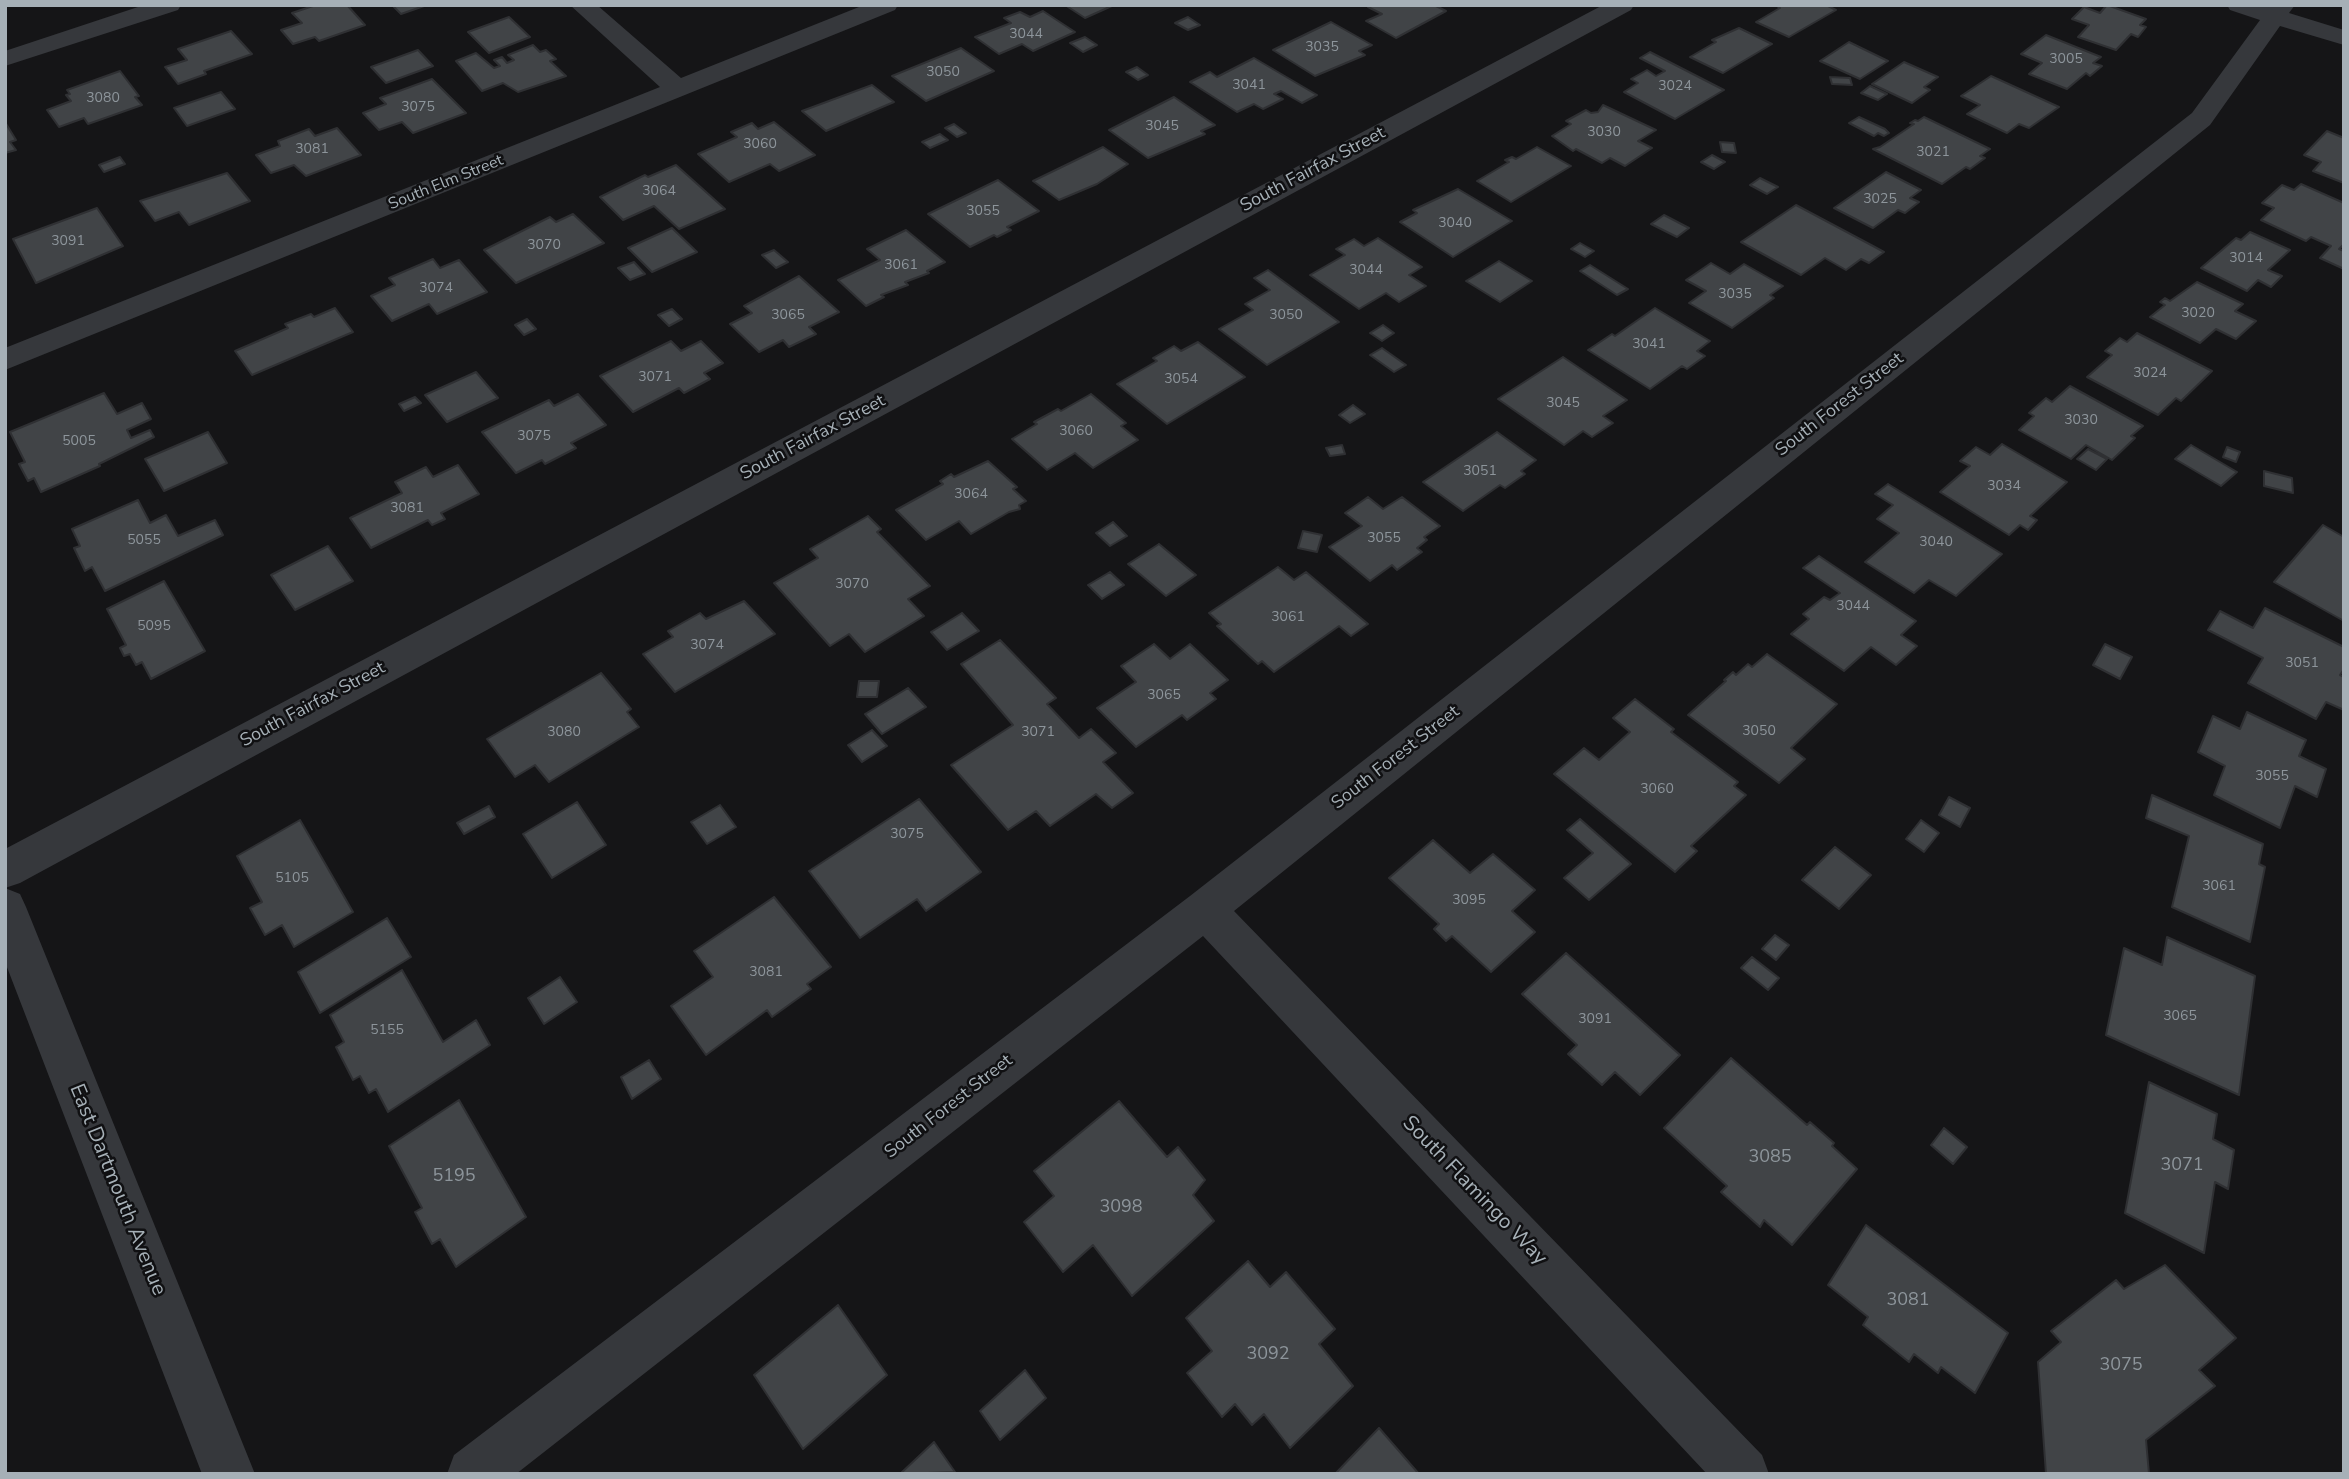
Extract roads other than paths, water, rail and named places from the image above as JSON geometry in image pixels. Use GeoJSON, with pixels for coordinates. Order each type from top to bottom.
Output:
{"type":"FeatureCollection","features":[{"type":"Feature","properties":{"kind":"street"},"geometry":{"type":"LineString","coordinates":[[5,59],[169,5]]}},
{"type":"Feature","properties":{"kind":"street"},"geometry":{"type":"LineString","coordinates":[[582,5],[678,89]]}},
{"type":"Feature","properties":{"kind":"street","name":"South Elm Street"},"geometry":{"type":"LineString","coordinates":[[5,360],[886,5]]}},
{"type":"Feature","properties":{"kind":"street","name":"South Fairfax Street"},"geometry":{"type":"LineString","coordinates":[[5,870],[1622,5]]}},
{"type":"Feature","properties":{"kind":"street"},"geometry":{"type":"LineString","coordinates":[[2239,5],[2279,11],[2344,38]]}},
{"type":"Feature","properties":{"kind":"street","name":"South Forest Street"},"geometry":{"type":"LineString","coordinates":[[473,1474],[1205,909],[2201,119],[2279,11]]}},
{"type":"Feature","properties":{"kind":"street","name":"East Dartmouth Avenue"},"geometry":{"type":"LineString","coordinates":[[5,907],[229,1474]]}},
{"type":"Feature","properties":{"kind":"street","name":"South Flamingo Way"},"geometry":{"type":"LineString","coordinates":[[1205,909],[1744,1474]]}}]}
